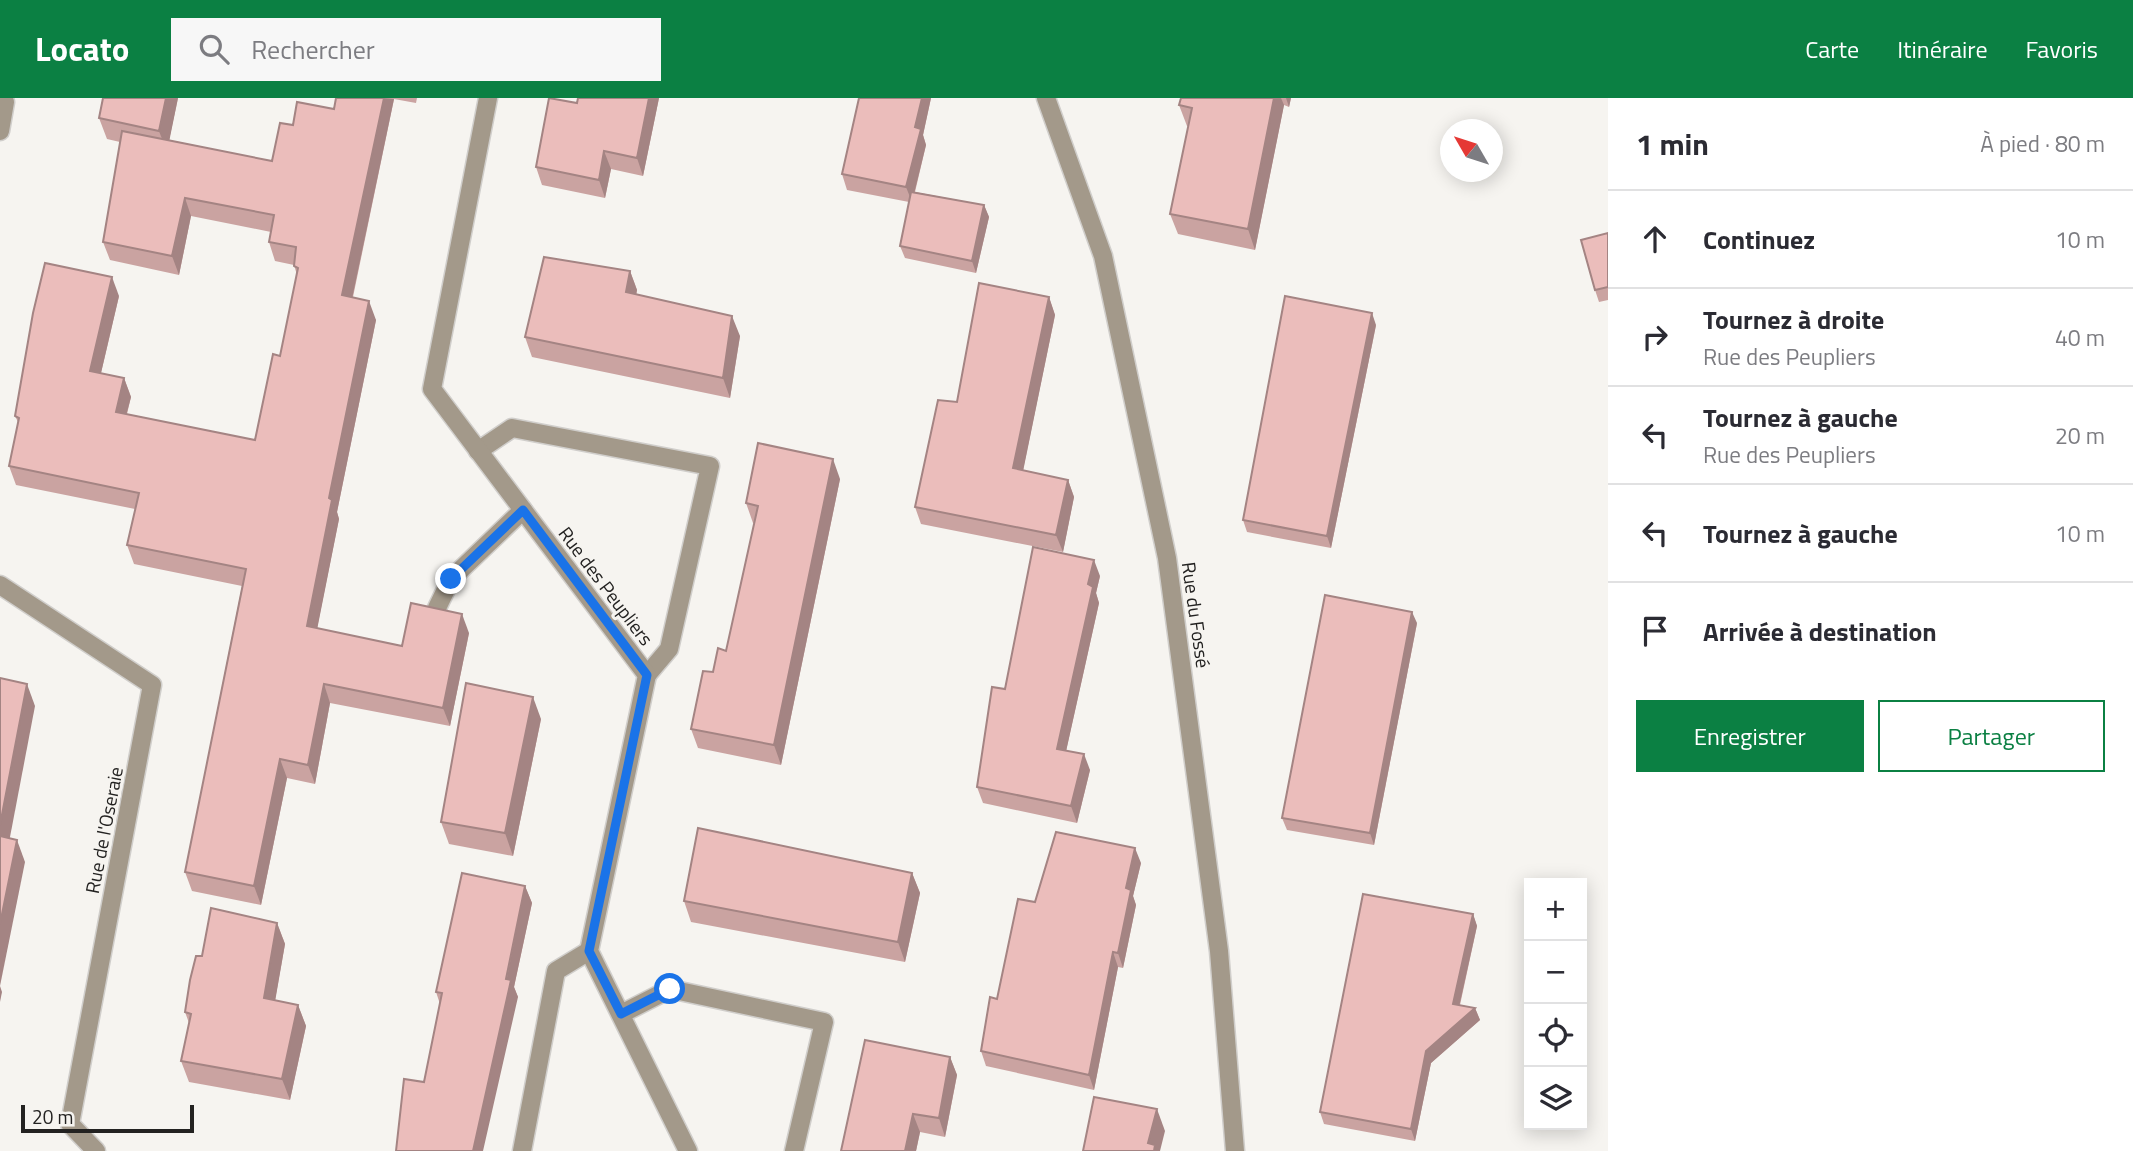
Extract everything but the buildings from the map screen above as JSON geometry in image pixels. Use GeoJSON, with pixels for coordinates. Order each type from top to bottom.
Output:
{"type":"FeatureCollection","features":[{"type":"Feature","properties":{"kind":"street"},"geometry":{"type":"LineString","coordinates":[[0,131],[5,102],[3,98]]}},
{"type":"Feature","properties":{"kind":"street","name":"Rue des Peupliers"},"geometry":{"type":"LineString","coordinates":[[488,98],[432,388],[647,675],[589,951]]}},
{"type":"Feature","properties":{"kind":"street","name":"Rue du Fossé"},"geometry":{"type":"LineString","coordinates":[[1046,98],[1102,256],[1167,558],[1219,951],[1235,1151]]}},
{"type":"Feature","properties":{"kind":"street"},"geometry":{"type":"LineString","coordinates":[[478,450],[512,428],[710,466],[669,649],[647,675]]}},
{"type":"Feature","properties":{"kind":"street"},"geometry":{"type":"LineString","coordinates":[[437,608],[451,579],[523,510]]}},
{"type":"Feature","properties":{"kind":"street","name":"Rue de l'Oseraie"},"geometry":{"type":"LineString","coordinates":[[0,585],[152,685],[70,1124],[96,1151]]}},
{"type":"Feature","properties":{"kind":"street"},"geometry":{"type":"LineString","coordinates":[[522,1151],[556,971],[589,951],[688,1151]]}},
{"type":"Feature","properties":{"kind":"street"},"geometry":{"type":"LineString","coordinates":[[621,1014],[670,989],[824,1022],[794,1151]]}},
{"type":"Feature","properties":{"kind":"route"},"geometry":{"type":"LineString","coordinates":[[451,579],[523,510],[647,675],[589,951],[621,1014],[670,989]]}}]}
